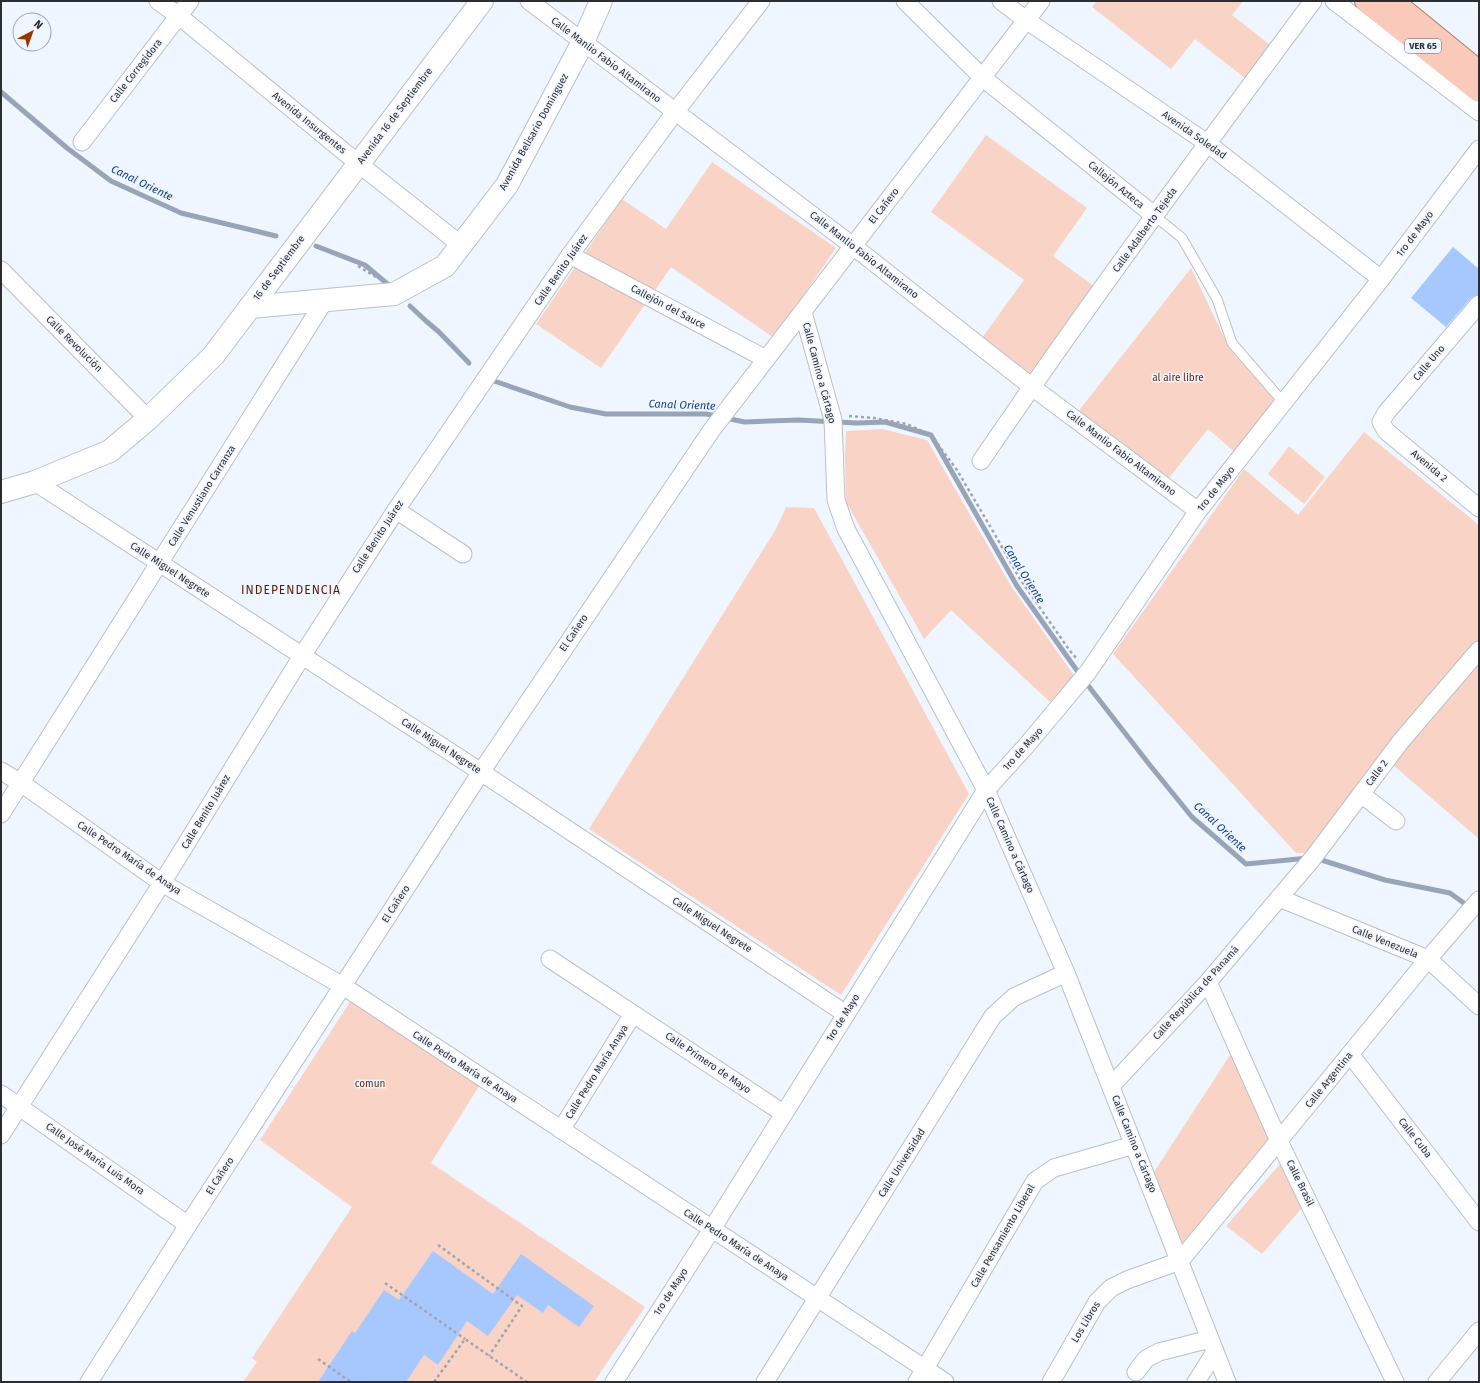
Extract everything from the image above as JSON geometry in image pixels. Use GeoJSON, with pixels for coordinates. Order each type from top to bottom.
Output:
{"type":"FeatureCollection","features":[{"type":"Feature","properties":{"kind":"main road","name":"Avenida 16 de Septiembre"},"geometry":{"type":"LineString","coordinates":[[308,230],[482,1]]}},
{"type":"Feature","properties":{"kind":"main road","name":"Avenida Belisario Domínguez"},"geometry":{"type":"LineString","coordinates":[[250,306],[394,294],[445,266],[507,185],[583,42],[602,1]]}},
{"type":"Feature","properties":{"kind":"main road","name":"VER 65"},"geometry":{"type":"LineString","coordinates":[[1366,1],[1479,91]]}},
{"type":"Feature","properties":{"kind":"main road","name":"VER 65"},"geometry":{"type":"LineString","coordinates":[[1392,1],[1479,72]]}},
{"type":"Feature","properties":{"kind":"main road","name":"16 de Septiembre"},"geometry":{"type":"LineString","coordinates":[[1,492],[35,482],[110,451],[148,419],[213,356],[308,230]]}},
{"type":"Feature","properties":{"kind":"street","name":"Avenida Insurgentes"},"geometry":{"type":"LineString","coordinates":[[158,1],[179,16],[359,164],[461,245]]}},
{"type":"Feature","properties":{"kind":"street","name":"Calle Corregidora"},"geometry":{"type":"LineString","coordinates":[[82,142],[190,1]]}},
{"type":"Feature","properties":{"kind":"street","name":"Calle Manlio Fabio Altamirano"},"geometry":{"type":"LineString","coordinates":[[529,1],[854,246],[1032,387],[1198,511]]}},
{"type":"Feature","properties":{"kind":"street","name":"Calle Benito Juárez"},"geometry":{"type":"LineString","coordinates":[[1,1135],[162,883],[302,656],[396,510],[570,254],[675,112],[761,1]]}},
{"type":"Feature","properties":{"kind":"street","name":"Callejón Azteca"},"geometry":{"type":"LineString","coordinates":[[905,1],[983,78],[1155,216]]}},
{"type":"Feature","properties":{"kind":"street","name":"Avenida Soledad"},"geometry":{"type":"LineString","coordinates":[[1001,1],[1026,20],[1207,143],[1381,278]]}},
{"type":"Feature","properties":{"kind":"street","name":"El Cañero"},"geometry":{"type":"LineString","coordinates":[[89,1382],[188,1225],[481,772],[711,431],[1041,1]]}},
{"type":"Feature","properties":{"kind":"street","name":"Calle Adalberto Tejeda"},"geometry":{"type":"LineString","coordinates":[[981,462],[1032,387],[1207,143],[1313,1]]}},
{"type":"Feature","properties":{"kind":"street"},"geometry":{"type":"LineString","coordinates":[[1334,1],[1479,112]]}},
{"type":"Feature","properties":{"kind":"street","name":"1ro de Mayo"},"geometry":{"type":"LineString","coordinates":[[614,1382],[712,1229],[986,790],[1026,746],[1088,672],[1198,511],[1284,403],[1479,149]]}},
{"type":"Feature","properties":{"kind":"street","name":"Callejón del Sauce"},"geometry":{"type":"LineString","coordinates":[[570,254],[766,360]]}},
{"type":"Feature","properties":{"kind":"street","name":"Calle Revolución"},"geometry":{"type":"LineString","coordinates":[[1,270],[148,419]]}},
{"type":"Feature","properties":{"kind":"street","name":"Calle Venustiano Carranza"},"geometry":{"type":"LineString","coordinates":[[1,814],[325,300]]}},
{"type":"Feature","properties":{"kind":"street","name":"Calle Camino a Cártago"},"geometry":{"type":"LineString","coordinates":[[803,312],[833,418],[836,500],[846,529],[986,790],[1066,973],[1228,1382]]}},
{"type":"Feature","properties":{"kind":"street","name":"Calle Uno"},"geometry":{"type":"LineString","coordinates":[[1381,422],[1386,413],[1476,314]]}},
{"type":"Feature","properties":{"kind":"street","name":"Avenida 2"},"geometry":{"type":"LineString","coordinates":[[1381,422],[1386,431],[1479,508]]}},
{"type":"Feature","properties":{"kind":"street","name":"Calle Miguel Negrete"},"geometry":{"type":"LineString","coordinates":[[35,482],[481,772],[846,1014]]}},
{"type":"Feature","properties":{"kind":"street"},"geometry":{"type":"LineString","coordinates":[[396,510],[463,554]]}},
{"type":"Feature","properties":{"kind":"street","name":"Calle 2"},"geometry":{"type":"LineString","coordinates":[[1279,898],[1313,858],[1401,741],[1479,650]]}},
{"type":"Feature","properties":{"kind":"street","name":"Calle Pedro María de Anaya"},"geometry":{"type":"LineString","coordinates":[[1,771],[162,883],[343,986],[818,1299],[921,1376],[945,1382]]}},
{"type":"Feature","properties":{"kind":"street"},"geometry":{"type":"LineString","coordinates":[[1361,794],[1396,821]]}},
{"type":"Feature","properties":{"kind":"street","name":"Calle Venezuela"},"geometry":{"type":"LineString","coordinates":[[1279,898],[1428,959],[1479,1006]]}},
{"type":"Feature","properties":{"kind":"street","name":"Calle República de Panamá"},"geometry":{"type":"LineString","coordinates":[[1111,1086],[1208,982],[1279,898]]}},
{"type":"Feature","properties":{"kind":"street","name":"Calle Argentina"},"geometry":{"type":"LineString","coordinates":[[1180,1261],[1428,959],[1479,900]]}},
{"type":"Feature","properties":{"kind":"street","name":"Calle Primero de Mayo"},"geometry":{"type":"LineString","coordinates":[[550,959],[783,1113]]}},
{"type":"Feature","properties":{"kind":"street","name":"Calle Universidad"},"geometry":{"type":"LineString","coordinates":[[765,1382],[993,1016],[1014,997],[1066,973]]}},
{"type":"Feature","properties":{"kind":"street","name":"Calle Brasil"},"geometry":{"type":"LineString","coordinates":[[1208,982],[1279,1141],[1395,1382]]}},
{"type":"Feature","properties":{"kind":"street","name":"Calle Pedro María Anaya"},"geometry":{"type":"LineString","coordinates":[[561,1130],[633,1014]]}},
{"type":"Feature","properties":{"kind":"street","name":"Calle Cuba"},"geometry":{"type":"LineString","coordinates":[[1350,1054],[1479,1222]]}},
{"type":"Feature","properties":{"kind":"street","name":"Calle José María Luis Mora"},"geometry":{"type":"LineString","coordinates":[[1,1094],[188,1225]]}},
{"type":"Feature","properties":{"kind":"street","name":"Calle Pensamiento Liberal"},"geometry":{"type":"LineString","coordinates":[[921,1376],[1035,1181],[1054,1168],[1134,1145]]}},
{"type":"Feature","properties":{"kind":"street","name":"Los Libros"},"geometry":{"type":"LineString","coordinates":[[1051,1382],[1097,1302],[1111,1288],[1127,1280],[1180,1261]]}},
{"type":"Feature","properties":{"kind":"street"},"geometry":{"type":"LineString","coordinates":[[1437,1382],[1479,1330]]}},
{"type":"Feature","properties":{"kind":"street"},"geometry":{"type":"LineString","coordinates":[[1136,1372],[1146,1359],[1159,1352],[1213,1345]]}},
{"type":"Feature","properties":{"kind":"street"},"geometry":{"type":"LineString","coordinates":[[1196,1382],[1213,1345]]}},
{"type":"Feature","properties":{"kind":"lane","name":"Callejón Azteca"},"geometry":{"type":"LineString","coordinates":[[1155,216],[1182,238],[1217,300],[1232,342],[1284,403]]}},
{"type":"Feature","properties":{"kind":"path"},"geometry":{"type":"LineString","coordinates":[[833,418],[874,418],[907,424],[931,435],[957,470],[1020,579],[1070,651],[1088,672]]}},
{"type":"Feature","properties":{"kind":"path"},"geometry":{"type":"LineString","coordinates":[[438,1246],[522,1306],[489,1356]]}},
{"type":"Feature","properties":{"kind":"path"},"geometry":{"type":"LineString","coordinates":[[385,1283],[527,1382]]}},
{"type":"Feature","properties":{"kind":"path"},"geometry":{"type":"LineString","coordinates":[[434,1382],[465,1339]]}},
{"type":"Feature","properties":{"kind":"path"},"geometry":{"type":"LineString","coordinates":[[318,1359],[351,1382]]}},
{"type":"Feature","properties":{"kind":"green space"},"geometry":{"type":"Polygon","coordinates":[[[1097,1],[1243,1],[1232,15],[1270,45],[1245,78],[1195,39],[1171,69],[1092,7],[1097,1]]]}},
{"type":"Feature","properties":{"kind":"green space"},"geometry":{"type":"Polygon","coordinates":[[[986,135],[1087,208],[1053,256],[1095,287],[1032,374],[982,338],[1024,280],[931,212],[986,135]]]}},
{"type":"Feature","properties":{"kind":"green space"},"geometry":{"type":"Polygon","coordinates":[[[712,162],[836,248],[774,338],[671,267],[601,368],[536,324],[622,199],[666,229],[712,162]]]}},
{"type":"Feature","properties":{"kind":"green space","name":"al aire libre"},"geometry":{"type":"Polygon","coordinates":[[[1191,268],[1229,348],[1277,403],[1237,454],[1208,429],[1165,483],[1077,413],[1191,268]]]}},
{"type":"Feature","properties":{"kind":"green space"},"geometry":{"type":"Polygon","coordinates":[[[882,429],[927,440],[1011,586],[1075,677],[1050,702],[951,610],[924,639],[846,502],[846,431],[882,429]]]}},
{"type":"Feature","properties":{"kind":"green space"},"geometry":{"type":"Polygon","coordinates":[[[1364,432],[1479,525],[1479,641],[1328,853],[1296,853],[1113,654],[1244,469],[1298,515],[1364,432]]]}},
{"type":"Feature","properties":{"kind":"green space"},"geometry":{"type":"Polygon","coordinates":[[[1289,446],[1325,477],[1304,504],[1268,474],[1289,446]]]}},
{"type":"Feature","properties":{"kind":"green space"},"geometry":{"type":"Polygon","coordinates":[[[786,507],[814,508],[969,794],[841,995],[589,829],[776,529],[786,507]]]}},
{"type":"Feature","properties":{"kind":"green space"},"geometry":{"type":"Polygon","coordinates":[[[1479,664],[1479,839],[1392,764],[1479,664]]]}},
{"type":"Feature","properties":{"kind":"green space","name":"comun"},"geometry":{"type":"Polygon","coordinates":[[[352,999],[481,1083],[431,1163],[645,1307],[594,1382],[243,1382],[257,1362],[252,1358],[352,1207],[260,1140],[352,999]]]}},
{"type":"Feature","properties":{"kind":"green space"},"geometry":{"type":"Polygon","coordinates":[[[1232,1052],[1274,1140],[1181,1251],[1152,1175],[1232,1052]]]}},
{"type":"Feature","properties":{"kind":"green space"},"geometry":{"type":"Polygon","coordinates":[[[1281,1163],[1302,1208],[1262,1254],[1226,1226],[1281,1163]]]}},
{"type":"Feature","properties":{"kind":"building"},"geometry":{"type":"Polygon","coordinates":[[[1453,247],[1479,269],[1479,294],[1471,298],[1446,327],[1411,298],[1453,247]]]}},
{"type":"Feature","properties":{"kind":"building"},"geometry":{"type":"Polygon","coordinates":[[[433,1251],[493,1294],[521,1254],[594,1306],[579,1327],[548,1305],[543,1313],[517,1295],[488,1336],[467,1321],[438,1365],[424,1355],[406,1382],[318,1382],[352,1331],[355,1333],[384,1290],[399,1300],[433,1251]]]}},
{"type":"Feature","properties":{"kind":"waterway","name":"Canal Oriente"},"geometry":{"type":"LineString","coordinates":[[1,92],[67,148],[111,181],[181,213],[276,236]]}},
{"type":"Feature","properties":{"kind":"waterway","name":"Canal Oriente"},"geometry":{"type":"LineString","coordinates":[[316,246],[365,265],[391,287]]}},
{"type":"Feature","properties":{"kind":"waterway","name":"Canal Oriente"},"geometry":{"type":"LineString","coordinates":[[410,306],[439,332],[469,363]]}},
{"type":"Feature","properties":{"kind":"waterway","name":"Canal Oriente"},"geometry":{"type":"LineString","coordinates":[[494,381],[570,407],[606,414],[706,414],[717,416]]}},
{"type":"Feature","properties":{"kind":"waterway","name":"Canal Oriente"},"geometry":{"type":"LineString","coordinates":[[725,418],[745,422],[798,420],[857,423],[885,422],[931,435],[1017,586],[1083,679],[1192,817],[1246,864],[1308,858]]}},
{"type":"Feature","properties":{"kind":"waterway","name":"Canal Oriente"},"geometry":{"type":"LineString","coordinates":[[1315,858],[1385,880],[1450,893],[1479,914]]}},
{"type":"Feature","properties":{"kind":"district","name":"INDEPENDENCIA"},"geometry":{"type":"Point","coordinates":[291,590]}}]}
